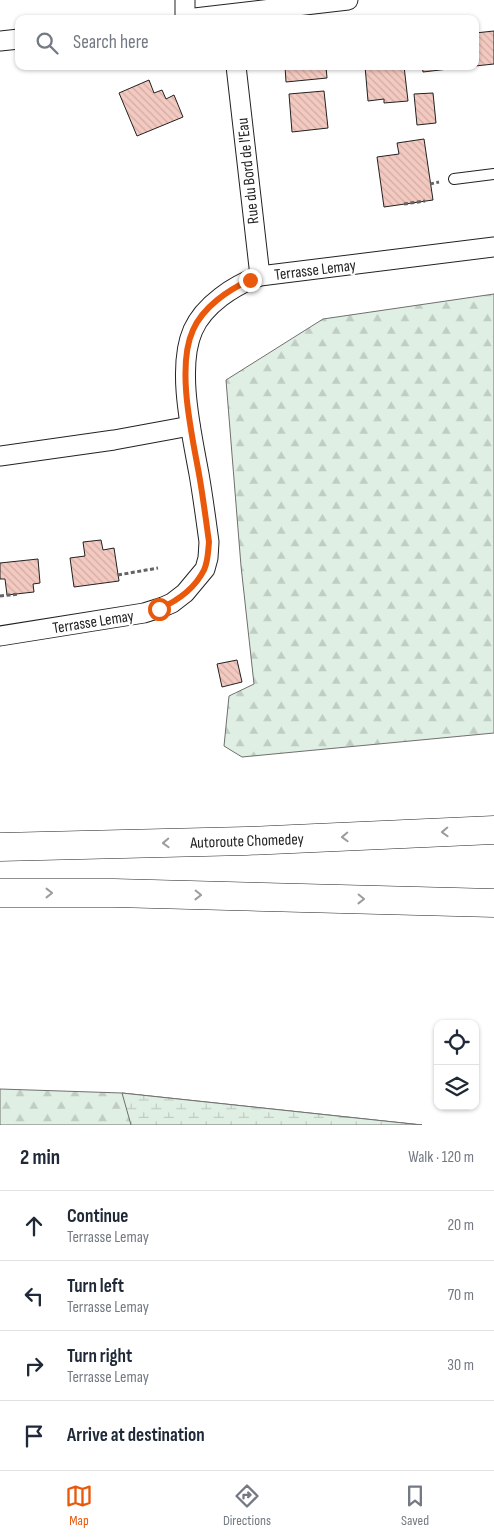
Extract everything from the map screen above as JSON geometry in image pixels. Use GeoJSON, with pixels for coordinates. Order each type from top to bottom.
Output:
{"type":"FeatureCollection","features":[{"type":"Feature","properties":{"kind":"highway","name":"Autoroute Chomedey"},"geometry":{"type":"LineString","coordinates":[[0,846],[246,841],[494,830]]}},
{"type":"Feature","properties":{"kind":"highway"},"geometry":{"type":"LineString","coordinates":[[0,893],[114,893],[494,903]]}},
{"type":"Feature","properties":{"kind":"street"},"geometry":{"type":"LineString","coordinates":[[185,0],[185,15]]}},
{"type":"Feature","properties":{"kind":"street"},"geometry":{"type":"LineString","coordinates":[[246,15],[348,0]]}},
{"type":"Feature","properties":{"kind":"street"},"geometry":{"type":"LineString","coordinates":[[0,41],[15,39]]}},
{"type":"Feature","properties":{"kind":"street","name":"Rue du Bord de l'Eau"},"geometry":{"type":"LineString","coordinates":[[236,70],[260,276]]}},
{"type":"Feature","properties":{"kind":"street","name":"Terrasse Lemay"},"geometry":{"type":"LineString","coordinates":[[0,636],[152,611],[172,603],[185,593],[205,570],[209,542],[190,426],[186,372],[188,342],[193,329],[203,314],[216,302],[242,284],[260,276],[494,247]]}},
{"type":"Feature","properties":{"kind":"street"},"geometry":{"type":"LineString","coordinates":[[0,456],[114,440],[190,426]]}},
{"type":"Feature","properties":{"kind":"lane"},"geometry":{"type":"LineString","coordinates":[[454,179],[494,174]]}},
{"type":"Feature","properties":{"kind":"path"},"geometry":{"type":"LineString","coordinates":[[404,204],[425,201]]}},
{"type":"Feature","properties":{"kind":"path"},"geometry":{"type":"LineString","coordinates":[[118,575],[158,568]]}},
{"type":"Feature","properties":{"kind":"path"},"geometry":{"type":"LineString","coordinates":[[0,596],[18,594]]}},
{"type":"Feature","properties":{"kind":"green space"},"geometry":{"type":"Polygon","coordinates":[[[494,294],[494,733],[242,757],[224,746],[229,696],[254,684],[241,566],[226,380],[323,319],[494,294]]]}},
{"type":"Feature","properties":{"kind":"green space"},"geometry":{"type":"Polygon","coordinates":[[[0,1089],[122,1093],[422,1125],[0,1125],[0,1089]]]}},
{"type":"Feature","properties":{"kind":"green space"},"geometry":{"type":"Polygon","coordinates":[[[122,1093],[422,1125],[131,1125],[122,1093]]]}},
{"type":"Feature","properties":{"kind":"building"},"geometry":{"type":"Polygon","coordinates":[[[494,31],[494,64],[479,66],[479,33],[494,31]]]}},
{"type":"Feature","properties":{"kind":"building"},"geometry":{"type":"Polygon","coordinates":[[[285,70],[326,70],[327,78],[286,82],[285,70]]]}},
{"type":"Feature","properties":{"kind":"building"},"geometry":{"type":"Polygon","coordinates":[[[365,70],[404,70],[408,101],[384,103],[384,99],[368,101],[365,70]]]}},
{"type":"Feature","properties":{"kind":"building"},"geometry":{"type":"Polygon","coordinates":[[[423,70],[440,70],[423,72],[423,70]]]}},
{"type":"Feature","properties":{"kind":"building"},"geometry":{"type":"Polygon","coordinates":[[[149,80],[154,93],[162,90],[166,99],[174,95],[183,117],[137,136],[119,93],[149,80]]]}},
{"type":"Feature","properties":{"kind":"building"},"geometry":{"type":"Polygon","coordinates":[[[324,91],[328,128],[292,132],[289,94],[324,91]]]}},
{"type":"Feature","properties":{"kind":"building"},"geometry":{"type":"Polygon","coordinates":[[[433,93],[436,123],[417,125],[414,94],[433,93]]]}},
{"type":"Feature","properties":{"kind":"building"},"geometry":{"type":"Polygon","coordinates":[[[424,139],[433,200],[384,207],[377,157],[399,154],[397,143],[424,139]]]}},
{"type":"Feature","properties":{"kind":"building"},"geometry":{"type":"Polygon","coordinates":[[[101,540],[103,550],[114,548],[119,581],[74,587],[70,558],[85,556],[83,542],[101,540]]]}},
{"type":"Feature","properties":{"kind":"building"},"geometry":{"type":"Polygon","coordinates":[[[38,559],[40,583],[33,584],[34,592],[7,595],[5,579],[0,579],[0,563],[38,559]]]}},
{"type":"Feature","properties":{"kind":"building"},"geometry":{"type":"Polygon","coordinates":[[[237,660],[242,682],[222,687],[217,664],[237,660]]]}},
{"type":"Feature","properties":{"kind":"route"},"geometry":{"type":"LineString","coordinates":[[159,609],[172,603],[185,593],[205,570],[208,558],[209,542],[190,426],[187,396],[188,342],[193,329],[203,314],[232,290],[250,280]]}}]}
